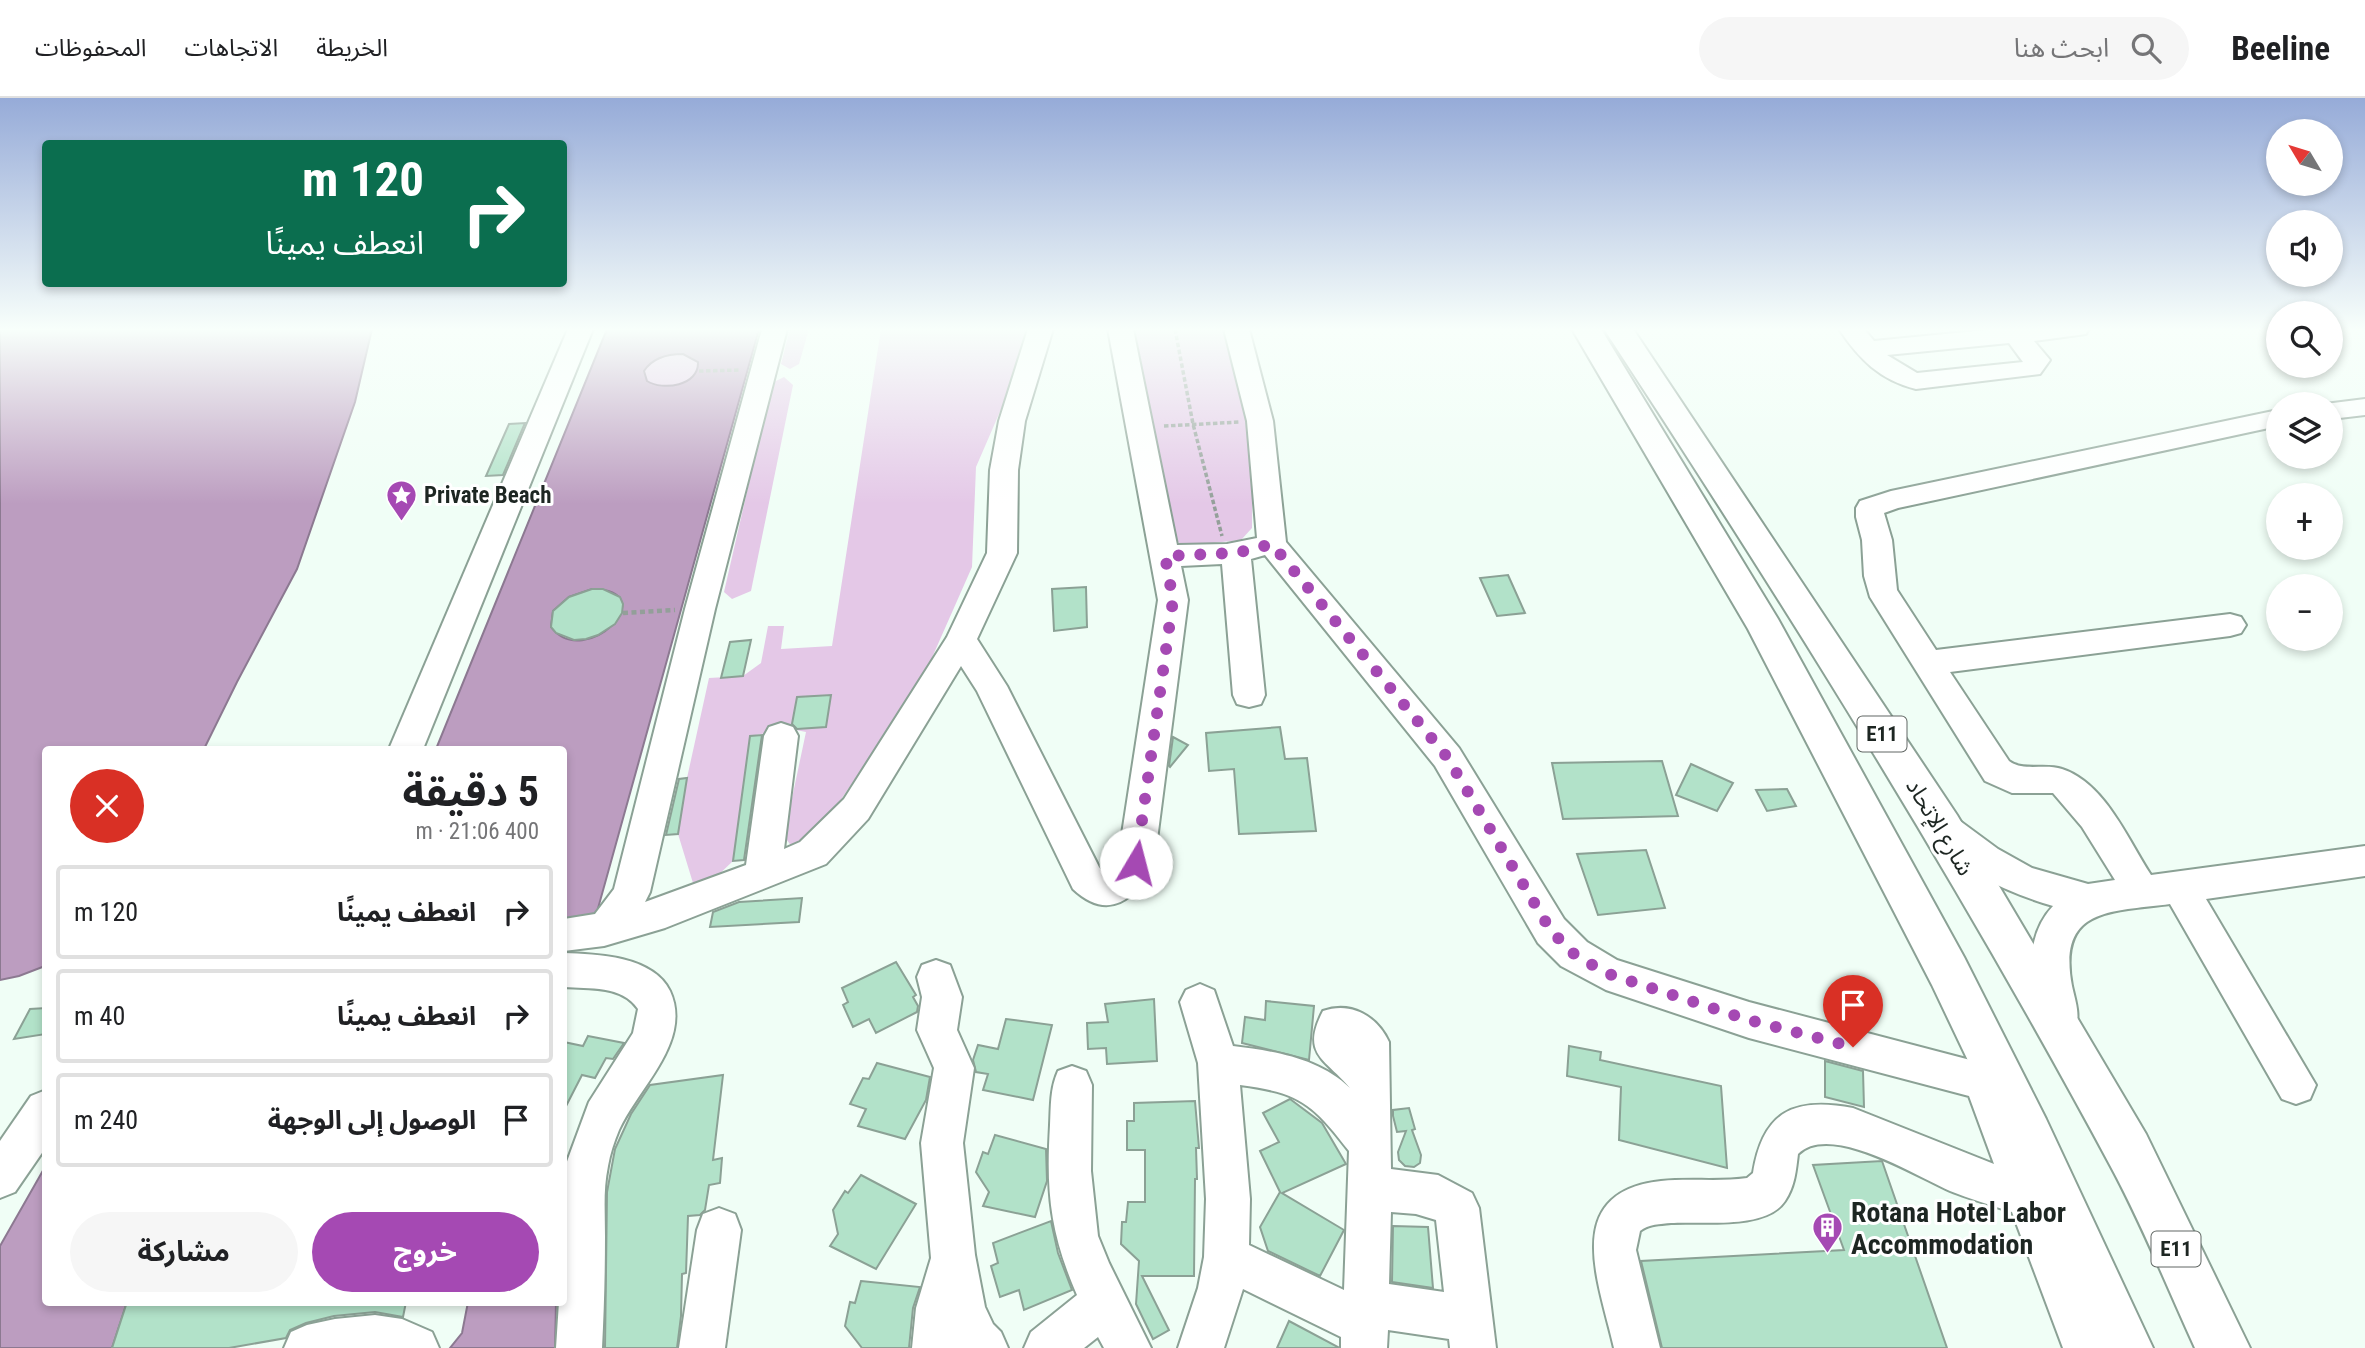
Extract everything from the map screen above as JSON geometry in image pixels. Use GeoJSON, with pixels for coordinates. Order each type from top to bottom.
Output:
{"type":"FeatureCollection","features":[{"type":"Feature","properties":{"kind":"highway","name":"E11"},"geometry":{"type":"LineString","coordinates":[[1621,387],[1765,628],[1948,971],[2029,1136],[2126,1348]]}},
{"type":"Feature","properties":{"kind":"highway","name":"شارع الإتحاد"},"geometry":{"type":"LineString","coordinates":[[1657,387],[1942,827],[2064,1043],[2129,1151],[2223,1348]]}},
{"type":"Feature","properties":{"kind":"street"},"geometry":{"type":"LineString","coordinates":[[407,746],[557,387]]}},
{"type":"Feature","properties":{"kind":"street"},"geometry":{"type":"LineString","coordinates":[[604,930],[620,913],[632,892],[700,609],[760,387]]}},
{"type":"Feature","properties":{"kind":"street"},"geometry":{"type":"LineString","coordinates":[[567,935],[604,930],[682,909],[813,853],[856,809],[961,640],[1002,553],[1004,470],[1012,421],[1023,387]]}},
{"type":"Feature","properties":{"kind":"street"},"geometry":{"type":"LineString","coordinates":[[961,640],[990,686],[1074,859],[1086,878],[1100,891],[1114,888],[1126,880],[1136,863],[1173,600],[1131,387]]}},
{"type":"Feature","properties":{"kind":"street"},"geometry":{"type":"LineString","coordinates":[[1251,387],[1260,421],[1272,544],[1447,757],[1551,931],[1574,954],[1606,973],[1749,1020],[1983,1081]]}},
{"type":"Feature","properties":{"kind":"street"},"geometry":{"type":"LineString","coordinates":[[2343,410],[2365,407]]}},
{"type":"Feature","properties":{"kind":"street"},"geometry":{"type":"LineString","coordinates":[[2142,892],[2072,789],[2050,779],[2014,781],[1997,771],[1881,589],[1875,533],[1868,521],[1870,508],[1891,500],[2266,421]]}},
{"type":"Feature","properties":{"kind":"street"},"geometry":{"type":"LineString","coordinates":[[1165,556],[1231,553],[1272,544]]}},
{"type":"Feature","properties":{"kind":"street"},"geometry":{"type":"LineString","coordinates":[[1231,553],[1249,695]]}},
{"type":"Feature","properties":{"kind":"street"},"geometry":{"type":"LineString","coordinates":[[1927,663],[2230,625]]}},
{"type":"Feature","properties":{"kind":"street"},"geometry":{"type":"LineString","coordinates":[[763,874],[781,736]]}},
{"type":"Feature","properties":{"kind":"street"},"geometry":{"type":"LineString","coordinates":[[1942,827],[1985,860],[2012,876],[2042,889],[2088,900],[2365,861]]}},
{"type":"Feature","properties":{"kind":"street"},"geometry":{"type":"LineString","coordinates":[[2179,887],[2297,1084]]}},
{"type":"Feature","properties":{"kind":"street"},"geometry":{"type":"LineString","coordinates":[[2064,1043],[2050,965],[2051,948],[2055,932],[2064,919],[2088,900]]}},
{"type":"Feature","properties":{"kind":"street"},"geometry":{"type":"LineString","coordinates":[[567,970],[603,972],[635,982],[654,998],[657,1011],[654,1028],[644,1052],[604,1115],[587,1164],[582,1199],[579,1348]]}},
{"type":"Feature","properties":{"kind":"street"},"geometry":{"type":"LineString","coordinates":[[1948,971],[1983,1081],[2024,1194],[2086,1348]]}},
{"type":"Feature","properties":{"kind":"street"},"geometry":{"type":"LineString","coordinates":[[936,977],[942,997],[937,1030],[954,1068],[942,1143],[953,1255],[963,1312],[977,1340],[985,1348]]}},
{"type":"Feature","properties":{"kind":"street"},"geometry":{"type":"LineString","coordinates":[[1200,1002],[1217,1063],[1228,1199],[1226,1257],[1221,1288],[1201,1348]]}},
{"type":"Feature","properties":{"kind":"street"},"geometry":{"type":"LineString","coordinates":[[1217,1063],[1255,1068],[1309,1082],[1326,1092],[1370,1144]]}},
{"type":"Feature","properties":{"kind":"street"},"geometry":{"type":"LineString","coordinates":[[1365,1326],[1370,1190],[1370,1077]]}},
{"type":"Feature","properties":{"kind":"street"},"geometry":{"type":"LineString","coordinates":[[1072,1085],[1069,1175],[1075,1227],[1083,1256],[1128,1348]]}},
{"type":"Feature","properties":{"kind":"street"},"geometry":{"type":"LineString","coordinates":[[0,1177],[42,1116]]}},
{"type":"Feature","properties":{"kind":"street"},"geometry":{"type":"LineString","coordinates":[[1637,1348],[1614,1250],[1614,1235],[1619,1222],[1633,1209],[1653,1204],[1759,1197],[1773,1184],[1779,1146],[1784,1137],[1795,1129],[1816,1124],[1854,1129],[1925,1156],[1961,1174],[2024,1194]]}},
{"type":"Feature","properties":{"kind":"street"},"geometry":{"type":"LineString","coordinates":[[1226,1257],[1365,1326],[1472,1334],[1457,1208],[1435,1195],[1370,1190]]}},
{"type":"Feature","properties":{"kind":"street"},"geometry":{"type":"LineString","coordinates":[[702,1348],[719,1230]]}},
{"type":"Feature","properties":{"kind":"street"},"geometry":{"type":"LineString","coordinates":[[935,1348],[939,1308],[953,1255]]}},
{"type":"Feature","properties":{"kind":"street"},"geometry":{"type":"LineString","coordinates":[[1047,1348],[1106,1301]]}},
{"type":"Feature","properties":{"kind":"street"},"geometry":{"type":"LineString","coordinates":[[307,1348],[359,1338],[383,1338],[399,1340],[416,1348]]}},
{"type":"Feature","properties":{"kind":"path"},"geometry":{"type":"LineString","coordinates":[[1186,387],[1193,424],[1231,553]]}},
{"type":"Feature","properties":{"kind":"path"},"geometry":{"type":"LineString","coordinates":[[1138,428],[1260,421]]}},
{"type":"Feature","properties":{"kind":"path"},"geometry":{"type":"LineString","coordinates":[[623,613],[700,609]]}},
{"type":"Feature","properties":{"kind":"shaded area"},"geometry":{"type":"Polygon","coordinates":[[[0,387],[358,387],[297,569],[205,746],[42,746],[42,967],[0,980],[0,387]]]}},
{"type":"Feature","properties":{"kind":"shaded area"},"geometry":{"type":"Polygon","coordinates":[[[583,387],[743,387],[597,912],[584,921],[567,923],[567,746],[437,746],[583,387]],[[592,589],[569,597],[553,611],[551,627],[566,638],[582,640],[598,635],[612,625],[621,613],[622,602],[613,593],[592,589]]]}},
{"type":"Feature","properties":{"kind":"shaded area"},"geometry":{"type":"Polygon","coordinates":[[[771,387],[793,387],[751,591],[732,599],[724,592],[771,387]]]}},
{"type":"Feature","properties":{"kind":"shaded area"},"geometry":{"type":"Polygon","coordinates":[[[872,387],[1010,387],[976,467],[972,567],[923,678],[811,844],[792,847],[784,836],[806,732],[791,729],[750,736],[733,861],[714,879],[693,883],[678,834],[709,678],[743,676],[761,663],[768,626],[784,626],[781,649],[832,646],[872,387]]]}},
{"type":"Feature","properties":{"kind":"shaded area"},"geometry":{"type":"Polygon","coordinates":[[[1134,387],[1245,387],[1253,430],[1252,528],[1241,540],[1184,546],[1162,531],[1134,387]]]}},
{"type":"Feature","properties":{"kind":"shaded area"},"geometry":{"type":"Polygon","coordinates":[[[42,1172],[42,1306],[126,1306],[112,1348],[0,1348],[0,1246],[42,1172]]]}},
{"type":"Feature","properties":{"kind":"shaded area"},"geometry":{"type":"Polygon","coordinates":[[[467,1306],[556,1306],[555,1348],[450,1348],[462,1333],[467,1306]]]}},
{"type":"Feature","properties":{"kind":"building"},"geometry":{"type":"Polygon","coordinates":[[[525,423],[503,475],[486,476],[509,424],[525,423]]]}},
{"type":"Feature","properties":{"kind":"building"},"geometry":{"type":"Polygon","coordinates":[[[1508,575],[1525,613],[1497,616],[1480,578],[1508,575]]]}},
{"type":"Feature","properties":{"kind":"building"},"geometry":{"type":"Polygon","coordinates":[[[1086,587],[1087,627],[1054,631],[1052,589],[1086,587]]]}},
{"type":"Feature","properties":{"kind":"building"},"geometry":{"type":"Polygon","coordinates":[[[592,589],[603,589],[620,597],[623,604],[622,613],[615,624],[586,639],[574,640],[556,633],[551,627],[553,611],[569,597],[592,589]]]}},
{"type":"Feature","properties":{"kind":"building"},"geometry":{"type":"Polygon","coordinates":[[[751,640],[743,676],[721,678],[730,642],[751,640]]]}},
{"type":"Feature","properties":{"kind":"building"},"geometry":{"type":"Polygon","coordinates":[[[831,695],[826,727],[797,729],[792,724],[797,697],[831,695]]]}},
{"type":"Feature","properties":{"kind":"building"},"geometry":{"type":"Polygon","coordinates":[[[1280,727],[1285,759],[1307,758],[1316,831],[1239,834],[1234,769],[1209,771],[1206,733],[1280,727]]]}},
{"type":"Feature","properties":{"kind":"building"},"geometry":{"type":"Polygon","coordinates":[[[762,735],[744,860],[733,861],[750,736],[762,735]]]}},
{"type":"Feature","properties":{"kind":"building"},"geometry":{"type":"Polygon","coordinates":[[[1173,737],[1188,745],[1170,767],[1169,766],[1173,737]]]}},
{"type":"Feature","properties":{"kind":"building"},"geometry":{"type":"Polygon","coordinates":[[[1662,761],[1678,816],[1563,819],[1552,763],[1662,761]]]}},
{"type":"Feature","properties":{"kind":"building"},"geometry":{"type":"Polygon","coordinates":[[[1691,764],[1733,783],[1717,811],[1676,795],[1691,764]]]}},
{"type":"Feature","properties":{"kind":"building"},"geometry":{"type":"Polygon","coordinates":[[[687,778],[678,834],[666,835],[679,779],[687,778]]]}},
{"type":"Feature","properties":{"kind":"building"},"geometry":{"type":"Polygon","coordinates":[[[1787,789],[1796,806],[1767,811],[1756,790],[1787,789]]]}},
{"type":"Feature","properties":{"kind":"building"},"geometry":{"type":"Polygon","coordinates":[[[1646,850],[1665,908],[1598,915],[1577,854],[1646,850]]]}},
{"type":"Feature","properties":{"kind":"building"},"geometry":{"type":"Polygon","coordinates":[[[802,898],[799,922],[710,927],[713,912],[739,902],[802,898]]]}},
{"type":"Feature","properties":{"kind":"building"},"geometry":{"type":"Polygon","coordinates":[[[896,962],[916,995],[913,997],[918,1006],[917,1012],[876,1033],[869,1019],[853,1027],[843,1005],[848,1002],[842,988],[896,962]]]}},
{"type":"Feature","properties":{"kind":"building"},"geometry":{"type":"Polygon","coordinates":[[[1154,999],[1157,1061],[1107,1064],[1106,1048],[1088,1049],[1087,1023],[1108,1022],[1105,1004],[1154,999]]]}},
{"type":"Feature","properties":{"kind":"building"},"geometry":{"type":"Polygon","coordinates":[[[1266,1001],[1314,1006],[1309,1060],[1242,1043],[1245,1017],[1265,1020],[1266,1001]]]}},
{"type":"Feature","properties":{"kind":"building"},"geometry":{"type":"Polygon","coordinates":[[[42,1008],[42,1035],[14,1039],[30,1009],[42,1008]]]}},
{"type":"Feature","properties":{"kind":"building"},"geometry":{"type":"Polygon","coordinates":[[[1006,1019],[1052,1025],[1033,1100],[983,1090],[988,1074],[976,1072],[973,1060],[978,1045],[998,1049],[1006,1019]]]}},
{"type":"Feature","properties":{"kind":"building"},"geometry":{"type":"Polygon","coordinates":[[[588,1036],[624,1043],[613,1059],[606,1058],[595,1078],[582,1075],[567,1104],[567,1043],[583,1046],[588,1036]]]}},
{"type":"Feature","properties":{"kind":"building"},"geometry":{"type":"Polygon","coordinates":[[[1569,1046],[1601,1052],[1600,1060],[1721,1086],[1727,1168],[1619,1140],[1621,1087],[1567,1076],[1569,1046]]]}},
{"type":"Feature","properties":{"kind":"building"},"geometry":{"type":"Polygon","coordinates":[[[1825,1061],[1863,1071],[1864,1107],[1825,1097],[1825,1061]]]}},
{"type":"Feature","properties":{"kind":"building"},"geometry":{"type":"Polygon","coordinates":[[[877,1063],[930,1077],[926,1100],[905,1139],[858,1126],[866,1109],[850,1104],[863,1078],[869,1079],[877,1063]]]}},
{"type":"Feature","properties":{"kind":"building"},"geometry":{"type":"Polygon","coordinates":[[[723,1075],[713,1160],[722,1158],[720,1183],[709,1185],[705,1210],[700,1215],[688,1216],[686,1273],[682,1274],[677,1348],[605,1348],[607,1192],[615,1149],[631,1114],[650,1085],[723,1075]]]}},
{"type":"Feature","properties":{"kind":"building"},"geometry":{"type":"Polygon","coordinates":[[[1290,1099],[1322,1123],[1346,1164],[1282,1193],[1344,1230],[1320,1276],[1268,1251],[1260,1227],[1280,1192],[1260,1151],[1279,1142],[1263,1113],[1290,1099]]]}},
{"type":"Feature","properties":{"kind":"building"},"geometry":{"type":"Polygon","coordinates":[[[1195,1101],[1199,1148],[1196,1148],[1194,1276],[1142,1276],[1169,1330],[1153,1339],[1136,1304],[1139,1261],[1121,1244],[1122,1222],[1126,1222],[1128,1202],[1145,1202],[1145,1150],[1127,1150],[1127,1121],[1134,1121],[1134,1103],[1195,1101]]]}},
{"type":"Feature","properties":{"kind":"building"},"geometry":{"type":"Polygon","coordinates":[[[1409,1108],[1415,1129],[1412,1130],[1421,1155],[1420,1163],[1414,1167],[1405,1166],[1399,1160],[1398,1152],[1406,1131],[1397,1132],[1393,1116],[1393,1110],[1409,1108]]]}},
{"type":"Feature","properties":{"kind":"building"},"geometry":{"type":"Polygon","coordinates":[[[995,1135],[1046,1149],[1047,1181],[1035,1217],[983,1206],[989,1192],[976,1172],[983,1152],[988,1154],[995,1135]]]}},
{"type":"Feature","properties":{"kind":"building","name":"Rotana Hotel Labor Accommodation"},"geometry":{"type":"Polygon","coordinates":[[[1882,1161],[1947,1348],[1662,1348],[1641,1261],[1844,1250],[1813,1165],[1882,1161]]]}},
{"type":"Feature","properties":{"kind":"building"},"geometry":{"type":"Polygon","coordinates":[[[861,1175],[916,1204],[876,1269],[830,1246],[838,1234],[833,1210],[845,1191],[848,1193],[861,1175]]]}},
{"type":"Feature","properties":{"kind":"building"},"geometry":{"type":"Polygon","coordinates":[[[1051,1221],[1058,1253],[1072,1290],[1024,1310],[1019,1290],[1000,1297],[991,1266],[998,1263],[993,1243],[1051,1221]]]}},
{"type":"Feature","properties":{"kind":"building"},"geometry":{"type":"Polygon","coordinates":[[[1393,1226],[1428,1227],[1433,1288],[1392,1282],[1393,1226]]]}},
{"type":"Feature","properties":{"kind":"building"},"geometry":{"type":"Polygon","coordinates":[[[861,1281],[920,1287],[913,1308],[909,1348],[862,1348],[845,1326],[850,1302],[855,1303],[861,1281]]]}},
{"type":"Feature","properties":{"kind":"building"},"geometry":{"type":"Polygon","coordinates":[[[126,1306],[405,1306],[403,1317],[375,1312],[334,1316],[290,1330],[286,1338],[229,1348],[112,1348],[126,1306]]]}},
{"type":"Feature","properties":{"kind":"building"},"geometry":{"type":"Polygon","coordinates":[[[1289,1321],[1338,1347],[1338,1348],[1277,1348],[1289,1321]]]}},
{"type":"Feature","properties":{"kind":"place","name":"Private Beach"},"geometry":{"type":"Point","coordinates":[401,522]}},
{"type":"Feature","properties":{"kind":"place","name":"Rotana Hotel Labor Accommodation"},"geometry":{"type":"Point","coordinates":[1828,1255]}},
{"type":"Feature","properties":{"kind":"route"},"geometry":{"type":"LineString","coordinates":[[1136,863],[1173,600],[1165,556],[1236,553],[1272,544],[1447,757],[1551,931],[1574,954],[1606,973],[1749,1020],[1853,1047]]}}]}
